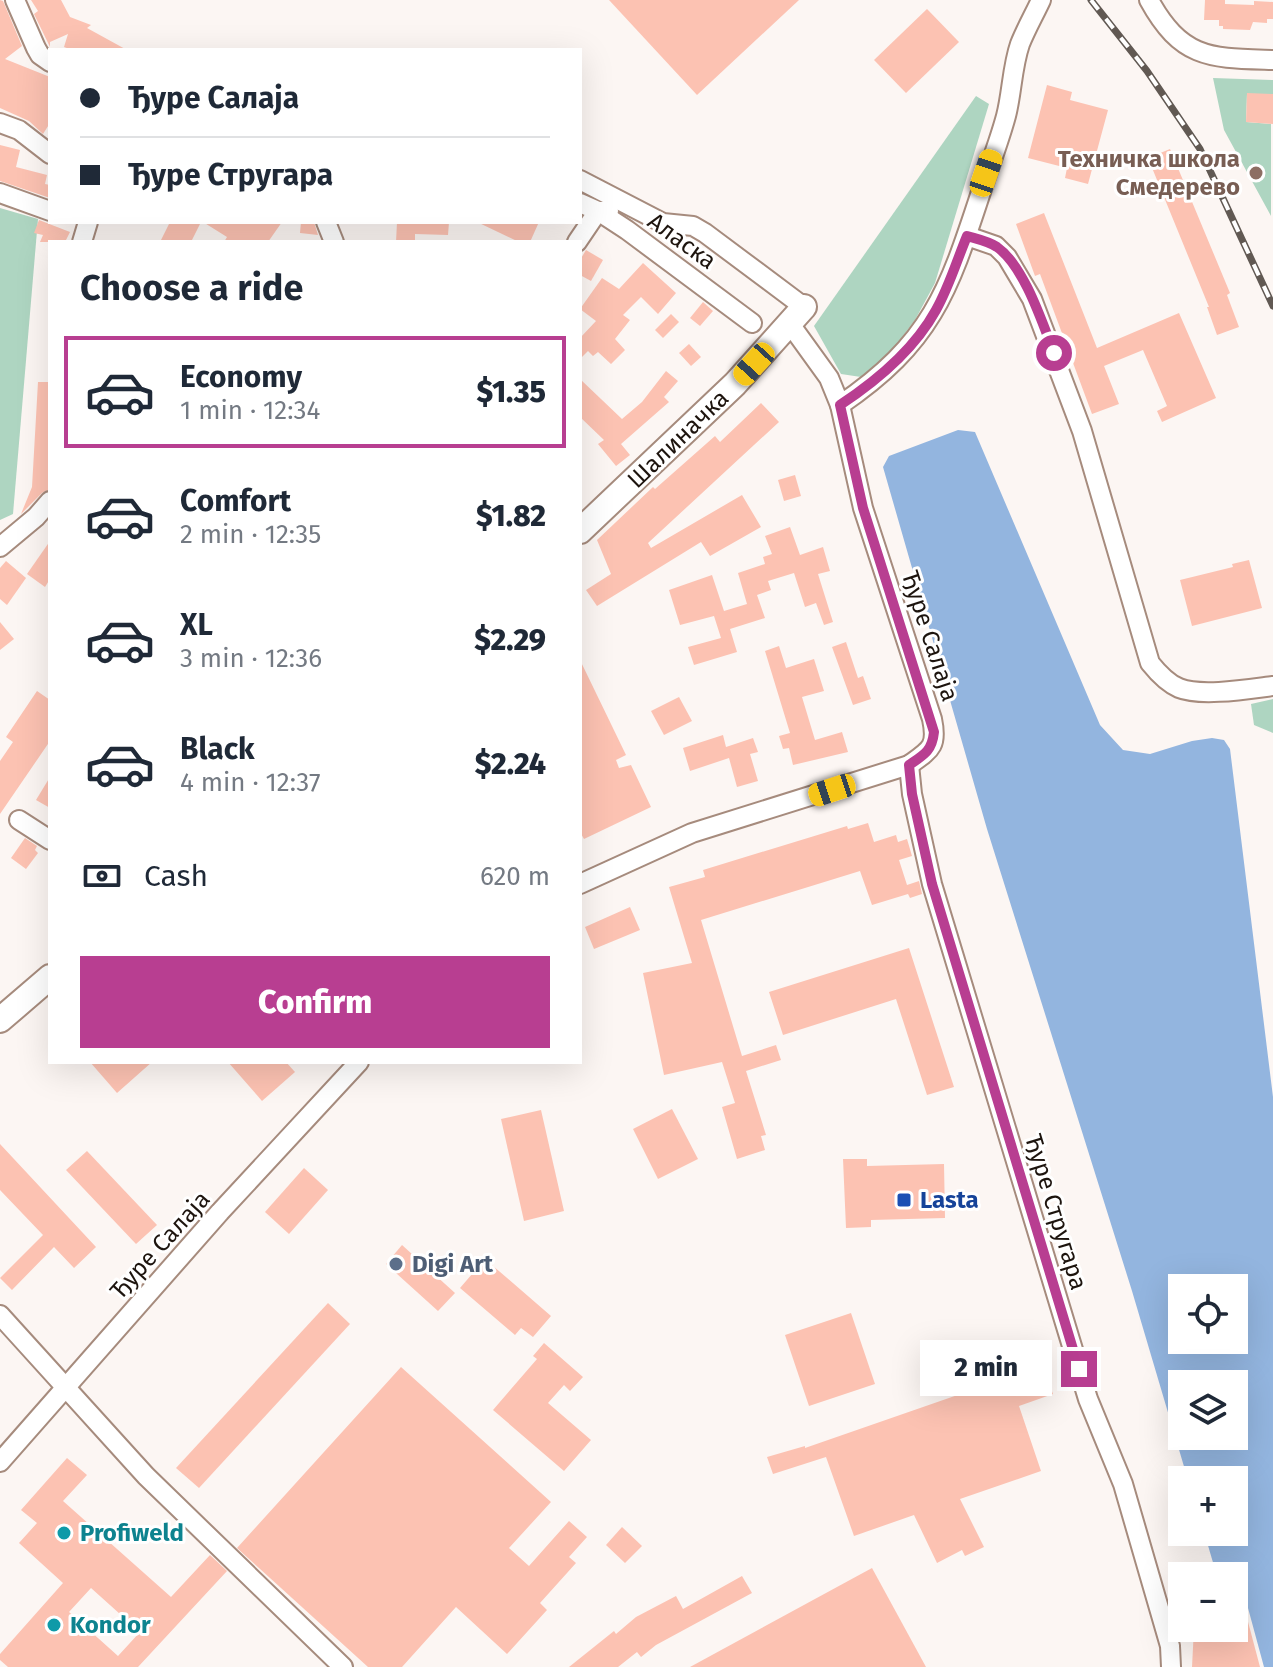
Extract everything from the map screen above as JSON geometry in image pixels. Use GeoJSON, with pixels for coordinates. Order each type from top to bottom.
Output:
{"type":"FeatureCollection","features":[{"type":"Feature","properties":{"kind":"main road","name":"Шалиначка"},"geometry":{"type":"LineString","coordinates":[[582,529],[735,384],[797,315]]}},
{"type":"Feature","properties":{"kind":"main road"},"geometry":{"type":"LineString","coordinates":[[0,1020],[48,979]]}},
{"type":"Feature","properties":{"kind":"street"},"geometry":{"type":"LineString","coordinates":[[15,0],[36,48],[48,60]]}},
{"type":"Feature","properties":{"kind":"street"},"geometry":{"type":"LineString","coordinates":[[840,405],[869,386],[901,357],[936,311],[967,236],[1006,116],[1020,46],[1041,0]]}},
{"type":"Feature","properties":{"kind":"street"},"geometry":{"type":"LineString","coordinates":[[1149,0],[1164,27],[1175,38],[1202,54],[1220,58],[1273,60]]}},
{"type":"Feature","properties":{"kind":"street"},"geometry":{"type":"LineString","coordinates":[[0,123],[19,130],[48,152]]}},
{"type":"Feature","properties":{"kind":"street"},"geometry":{"type":"LineString","coordinates":[[582,181],[639,211]]}},
{"type":"Feature","properties":{"kind":"street"},"geometry":{"type":"LineString","coordinates":[[0,193],[48,210]]}},
{"type":"Feature","properties":{"kind":"street","name":"Аласка"},"geometry":{"type":"LineString","coordinates":[[582,204],[598,211],[752,323]]}},
{"type":"Feature","properties":{"kind":"street"},"geometry":{"type":"LineString","coordinates":[[578,240],[598,211],[639,211]]}},
{"type":"Feature","properties":{"kind":"street","name":"Ђуре Салаја"},"geometry":{"type":"LineString","coordinates":[[639,211],[663,223],[693,226],[705,233],[797,315],[829,378],[840,405],[863,508],[934,732],[933,744],[928,752],[909,765]]}},
{"type":"Feature","properties":{"kind":"street"},"geometry":{"type":"LineString","coordinates":[[967,236],[996,246],[1007,257],[1032,299],[1082,431],[1150,663],[1159,674],[1181,689],[1224,691],[1273,686]]}},
{"type":"Feature","properties":{"kind":"street"},"geometry":{"type":"LineString","coordinates":[[0,547],[48,503]]}},
{"type":"Feature","properties":{"kind":"street"},"geometry":{"type":"LineString","coordinates":[[582,883],[692,833],[909,765]]}},
{"type":"Feature","properties":{"kind":"street","name":"Ђуре Стругара"},"geometry":{"type":"LineString","coordinates":[[909,765],[912,794],[932,884],[1088,1399],[1123,1484],[1170,1646],[1171,1667]]}},
{"type":"Feature","properties":{"kind":"street"},"geometry":{"type":"LineString","coordinates":[[19,820],[48,839]]}},
{"type":"Feature","properties":{"kind":"street","name":"Ђуре Салаја"},"geometry":{"type":"LineString","coordinates":[[0,1462],[220,1212],[357,1064]]}},
{"type":"Feature","properties":{"kind":"street"},"geometry":{"type":"LineString","coordinates":[[0,1315],[146,1476],[343,1667]]}},
{"type":"Feature","properties":{"kind":"green space","name":"Техничка школа Смедерево"},"geometry":{"type":"Polygon","coordinates":[[[1213,78],[1273,80],[1273,94],[1247,94],[1246,122],[1271,124],[1271,216],[1224,130],[1213,78]]]}},
{"type":"Feature","properties":{"kind":"green space"},"geometry":{"type":"Polygon","coordinates":[[[976,96],[989,104],[935,283],[915,320],[888,356],[861,377],[841,374],[814,326],[976,96]]]}},
{"type":"Feature","properties":{"kind":"green space"},"geometry":{"type":"Polygon","coordinates":[[[0,208],[38,219],[13,514],[0,520],[0,208]]]}},
{"type":"Feature","properties":{"kind":"green space"},"geometry":{"type":"Polygon","coordinates":[[[1273,699],[1273,733],[1254,725],[1251,704],[1273,699]]]}},
{"type":"Feature","properties":{"kind":"water"},"geometry":{"type":"Polygon","coordinates":[[[958,430],[975,432],[1100,725],[1123,750],[1150,754],[1212,738],[1224,740],[1230,749],[1273,1097],[1273,1667],[1264,1667],[1248,1608],[1248,1562],[1213,1562],[1208,1546],[1248,1546],[1248,1466],[1184,1466],[1179,1450],[1248,1450],[1248,1370],[1168,1370],[1168,1412],[987,829],[883,467],[889,456],[958,430]]]}},
{"type":"Feature","properties":{"kind":"building"},"geometry":{"type":"Polygon","coordinates":[[[0,0],[22,46],[5,59],[48,76],[48,126],[43,134],[29,121],[0,108],[0,0]]]}},
{"type":"Feature","properties":{"kind":"building"},"geometry":{"type":"Polygon","coordinates":[[[31,0],[61,0],[70,17],[91,25],[87,28],[123,48],[67,48],[64,47],[68,34],[50,42],[50,47],[34,14],[38,11],[31,0]]]}},
{"type":"Feature","properties":{"kind":"building"},"geometry":{"type":"Polygon","coordinates":[[[609,0],[799,0],[697,95],[609,0]]]}},
{"type":"Feature","properties":{"kind":"building"},"geometry":{"type":"Polygon","coordinates":[[[1205,0],[1254,5],[1254,1],[1273,2],[1273,19],[1267,19],[1267,23],[1253,22],[1250,30],[1223,29],[1219,26],[1219,20],[1204,20],[1205,0]]]}},
{"type":"Feature","properties":{"kind":"building"},"geometry":{"type":"Polygon","coordinates":[[[927,9],[959,42],[906,93],[874,60],[927,9]]]}},
{"type":"Feature","properties":{"kind":"building"},"geometry":{"type":"Polygon","coordinates":[[[1047,85],[1072,92],[1070,100],[1108,110],[1088,184],[1065,178],[1067,168],[1028,158],[1047,85]]]}},
{"type":"Feature","properties":{"kind":"building","name":"Техничка школа Смедерево"},"geometry":{"type":"Polygon","coordinates":[[[1247,93],[1273,94],[1273,124],[1246,122],[1247,93]]]}},
{"type":"Feature","properties":{"kind":"building"},"geometry":{"type":"Polygon","coordinates":[[[0,145],[20,150],[16,167],[47,175],[45,184],[48,185],[48,197],[0,181],[0,145]]]}},
{"type":"Feature","properties":{"kind":"building"},"geometry":{"type":"Polygon","coordinates":[[[1170,149],[1230,293],[1227,295],[1239,327],[1217,335],[1209,307],[1148,158],[1170,149]]]}},
{"type":"Feature","properties":{"kind":"building"},"geometry":{"type":"Polygon","coordinates":[[[1044,213],[1097,348],[1179,313],[1216,398],[1162,422],[1157,411],[1167,406],[1143,350],[1104,366],[1119,404],[1092,414],[1040,274],[1035,276],[1016,224],[1044,213]]]}},
{"type":"Feature","properties":{"kind":"building"},"geometry":{"type":"Polygon","coordinates":[[[39,220],[70,232],[66,240],[48,242],[40,242],[43,235],[34,233],[39,220]]]}},
{"type":"Feature","properties":{"kind":"building"},"geometry":{"type":"Polygon","coordinates":[[[169,224],[200,224],[192,240],[161,240],[169,224]]]}},
{"type":"Feature","properties":{"kind":"building"},"geometry":{"type":"Polygon","coordinates":[[[206,224],[281,224],[269,240],[225,240],[227,237],[206,224]]]}},
{"type":"Feature","properties":{"kind":"building"},"geometry":{"type":"Polygon","coordinates":[[[301,224],[315,224],[318,235],[300,233],[301,224]]]}},
{"type":"Feature","properties":{"kind":"building"},"geometry":{"type":"Polygon","coordinates":[[[397,224],[449,224],[448,235],[415,234],[415,240],[396,240],[397,224]]]}},
{"type":"Feature","properties":{"kind":"building"},"geometry":{"type":"Polygon","coordinates":[[[481,224],[538,224],[531,240],[515,240],[481,224]]]}},
{"type":"Feature","properties":{"kind":"building"},"geometry":{"type":"Polygon","coordinates":[[[586,250],[603,260],[591,281],[582,276],[582,257],[586,250]]]}},
{"type":"Feature","properties":{"kind":"building"},"geometry":{"type":"Polygon","coordinates":[[[643,263],[676,293],[658,314],[641,297],[623,315],[630,320],[615,339],[625,350],[611,364],[598,352],[593,356],[588,351],[582,357],[582,336],[596,321],[582,310],[582,306],[602,278],[619,289],[643,263]]]}},
{"type":"Feature","properties":{"kind":"building"},"geometry":{"type":"Polygon","coordinates":[[[703,302],[713,311],[700,326],[690,318],[703,302]]]}},
{"type":"Feature","properties":{"kind":"building"},"geometry":{"type":"Polygon","coordinates":[[[671,314],[679,322],[663,338],[655,330],[671,314]]]}},
{"type":"Feature","properties":{"kind":"building"},"geometry":{"type":"Polygon","coordinates":[[[689,344],[701,357],[691,366],[679,353],[689,344]]]}},
{"type":"Feature","properties":{"kind":"building"},"geometry":{"type":"Polygon","coordinates":[[[666,371],[678,381],[664,397],[669,402],[621,444],[630,455],[616,466],[598,444],[604,440],[582,419],[582,381],[622,419],[642,402],[666,371]]]}},
{"type":"Feature","properties":{"kind":"building"},"geometry":{"type":"Polygon","coordinates":[[[38,382],[48,382],[48,490],[21,514],[32,487],[38,382]]]}},
{"type":"Feature","properties":{"kind":"building"},"geometry":{"type":"Polygon","coordinates":[[[761,403],[779,422],[648,543],[651,548],[742,495],[761,527],[710,556],[701,542],[597,606],[586,590],[611,574],[597,540],[653,487],[655,489],[715,436],[720,442],[761,403]]]}},
{"type":"Feature","properties":{"kind":"building"},"geometry":{"type":"Polygon","coordinates":[[[795,475],[801,496],[784,501],[778,480],[795,475]]]}},
{"type":"Feature","properties":{"kind":"building"},"geometry":{"type":"Polygon","coordinates":[[[790,527],[800,555],[823,547],[830,571],[818,574],[833,622],[824,625],[816,603],[805,607],[794,573],[768,581],[771,590],[757,595],[765,618],[730,629],[737,652],[694,665],[688,647],[721,638],[714,616],[680,625],[669,590],[712,575],[724,611],[747,604],[738,573],[765,564],[763,557],[772,554],[765,536],[790,527]]]}},
{"type":"Feature","properties":{"kind":"building"},"geometry":{"type":"Polygon","coordinates":[[[48,544],[48,582],[45,587],[27,574],[48,544]]]}},
{"type":"Feature","properties":{"kind":"building"},"geometry":{"type":"Polygon","coordinates":[[[1249,560],[1262,608],[1192,626],[1180,580],[1249,560]]]}},
{"type":"Feature","properties":{"kind":"building"},"geometry":{"type":"Polygon","coordinates":[[[6,561],[26,578],[7,605],[0,599],[0,568],[6,561]]]}},
{"type":"Feature","properties":{"kind":"building"},"geometry":{"type":"Polygon","coordinates":[[[0,622],[14,639],[0,650],[0,622]]]}},
{"type":"Feature","properties":{"kind":"building"},"geometry":{"type":"Polygon","coordinates":[[[846,642],[858,678],[863,676],[871,699],[853,705],[832,647],[846,642]]]}},
{"type":"Feature","properties":{"kind":"building"},"geometry":{"type":"Polygon","coordinates":[[[779,646],[786,668],[814,659],[824,691],[802,697],[815,740],[842,732],[848,752],[793,765],[789,748],[783,749],[779,736],[790,733],[765,651],[779,646]]]}},
{"type":"Feature","properties":{"kind":"building"},"geometry":{"type":"Polygon","coordinates":[[[582,664],[626,755],[616,760],[619,768],[631,765],[651,807],[584,839],[582,664]]]}},
{"type":"Feature","properties":{"kind":"building"},"geometry":{"type":"Polygon","coordinates":[[[37,691],[48,699],[48,744],[0,814],[0,761],[13,742],[6,737],[37,691]]]}},
{"type":"Feature","properties":{"kind":"building"},"geometry":{"type":"Polygon","coordinates":[[[679,697],[692,721],[664,735],[651,711],[679,697]]]}},
{"type":"Feature","properties":{"kind":"building"},"geometry":{"type":"Polygon","coordinates":[[[723,735],[726,747],[753,738],[758,752],[750,754],[758,781],[737,787],[729,758],[690,771],[683,748],[723,735]]]}},
{"type":"Feature","properties":{"kind":"building"},"geometry":{"type":"Polygon","coordinates":[[[48,780],[48,807],[36,800],[48,780]]]}},
{"type":"Feature","properties":{"kind":"building"},"geometry":{"type":"Polygon","coordinates":[[[868,823],[874,842],[896,835],[898,842],[907,839],[912,856],[899,860],[907,885],[919,881],[922,894],[910,898],[908,894],[872,905],[860,871],[701,920],[742,1056],[776,1045],[781,1060],[746,1071],[766,1135],[761,1136],[765,1150],[737,1159],[722,1107],[735,1103],[722,1062],[664,1075],[643,973],[692,963],[669,887],[705,877],[703,870],[847,826],[848,829],[868,823]]]}},
{"type":"Feature","properties":{"kind":"building"},"geometry":{"type":"Polygon","coordinates":[[[25,838],[37,846],[35,850],[38,853],[26,869],[11,858],[25,838]]]}},
{"type":"Feature","properties":{"kind":"building"},"geometry":{"type":"Polygon","coordinates":[[[630,907],[640,930],[594,949],[585,927],[630,907]]]}},
{"type":"Feature","properties":{"kind":"building"},"geometry":{"type":"Polygon","coordinates":[[[909,948],[954,1087],[927,1095],[896,999],[783,1035],[769,992],[909,948]]]}},
{"type":"Feature","properties":{"kind":"building"},"geometry":{"type":"Polygon","coordinates":[[[92,1064],[150,1064],[117,1093],[92,1064]]]}},
{"type":"Feature","properties":{"kind":"building"},"geometry":{"type":"Polygon","coordinates":[[[230,1064],[288,1064],[295,1072],[262,1101],[230,1064]]]}},
{"type":"Feature","properties":{"kind":"building"},"geometry":{"type":"Polygon","coordinates":[[[672,1109],[698,1159],[658,1179],[633,1129],[672,1109]]]}},
{"type":"Feature","properties":{"kind":"building"},"geometry":{"type":"Polygon","coordinates":[[[541,1110],[564,1211],[524,1221],[501,1119],[541,1110]]]}},
{"type":"Feature","properties":{"kind":"building"},"geometry":{"type":"Polygon","coordinates":[[[0,1144],[96,1247],[74,1268],[54,1247],[12,1290],[0,1278],[43,1235],[0,1190],[0,1144]]]}},
{"type":"Feature","properties":{"kind":"building"},"geometry":{"type":"Polygon","coordinates":[[[87,1151],[157,1225],[136,1244],[66,1170],[87,1151]]]}},
{"type":"Feature","properties":{"kind":"building"},"geometry":{"type":"Polygon","coordinates":[[[843,1159],[867,1159],[867,1166],[944,1164],[945,1218],[871,1220],[871,1227],[846,1228],[843,1159]]]}},
{"type":"Feature","properties":{"kind":"building"},"geometry":{"type":"Polygon","coordinates":[[[304,1168],[328,1190],[289,1234],[265,1212],[304,1168]]]}},
{"type":"Feature","properties":{"kind":"building"},"geometry":{"type":"Polygon","coordinates":[[[402,1245],[455,1293],[438,1311],[386,1264],[402,1245]]]}},
{"type":"Feature","properties":{"kind":"building"},"geometry":{"type":"Polygon","coordinates":[[[485,1259],[551,1316],[533,1337],[521,1328],[515,1335],[460,1288],[485,1259]]]}},
{"type":"Feature","properties":{"kind":"building"},"geometry":{"type":"Polygon","coordinates":[[[328,1303],[350,1324],[199,1488],[176,1468],[328,1303]]]}},
{"type":"Feature","properties":{"kind":"building"},"geometry":{"type":"Polygon","coordinates":[[[851,1313],[875,1384],[809,1406],[785,1335],[851,1313]]]}},
{"type":"Feature","properties":{"kind":"building"},"geometry":{"type":"Polygon","coordinates":[[[544,1343],[583,1377],[570,1391],[564,1385],[548,1403],[591,1440],[564,1471],[493,1410],[537,1359],[533,1356],[544,1343]]]}},
{"type":"Feature","properties":{"kind":"building"},"geometry":{"type":"Polygon","coordinates":[[[1036,1347],[1053,1394],[1019,1406],[1041,1471],[960,1499],[984,1547],[965,1556],[962,1550],[937,1563],[914,1515],[854,1536],[826,1457],[773,1474],[767,1457],[805,1448],[1021,1373],[1015,1355],[1036,1347]]]}},
{"type":"Feature","properties":{"kind":"building"},"geometry":{"type":"Polygon","coordinates":[[[401,1367],[551,1502],[509,1548],[529,1566],[569,1521],[587,1537],[569,1557],[576,1563],[540,1603],[547,1610],[507,1654],[456,1607],[402,1667],[368,1667],[237,1548],[401,1367]]]}},
{"type":"Feature","properties":{"kind":"building"},"geometry":{"type":"Polygon","coordinates":[[[67,1458],[87,1475],[63,1501],[171,1597],[210,1555],[227,1571],[138,1667],[8,1667],[0,1660],[0,1654],[63,1583],[19,1543],[37,1523],[21,1510],[67,1458]],[[91,1588],[69,1612],[118,1656],[140,1632],[91,1588]]]}},
{"type":"Feature","properties":{"kind":"building"},"geometry":{"type":"Polygon","coordinates":[[[622,1527],[642,1546],[625,1563],[606,1545],[622,1527]]]}},
{"type":"Feature","properties":{"kind":"building"},"geometry":{"type":"Polygon","coordinates":[[[872,1568],[926,1667],[690,1667],[872,1568]]]}},
{"type":"Feature","properties":{"kind":"building"},"geometry":{"type":"Polygon","coordinates":[[[742,1576],[752,1593],[656,1645],[641,1657],[637,1652],[618,1667],[569,1667],[636,1617],[676,1596],[683,1609],[742,1576]]]}},
{"type":"Feature","properties":{"kind":"building"},"geometry":{"type":"Polygon","coordinates":[[[1248,1622],[1260,1667],[1192,1667],[1193,1642],[1248,1642],[1248,1622]]]}},
{"type":"Feature","properties":{"kind":"railway"},"geometry":{"type":"LineString","coordinates":[[1091,0],[1147,71],[1200,149],[1273,306]]}},
{"type":"Feature","properties":{"kind":"place","name":"Техничка школа Смедерево"},"geometry":{"type":"Point","coordinates":[1256,173]}},
{"type":"Feature","properties":{"kind":"place","name":"Lasta"},"geometry":{"type":"Point","coordinates":[904,1200]}},
{"type":"Feature","properties":{"kind":"place","name":"Digi Art"},"geometry":{"type":"Point","coordinates":[396,1264]}},
{"type":"Feature","properties":{"kind":"place","name":"Profiweld"},"geometry":{"type":"Point","coordinates":[64,1533]}},
{"type":"Feature","properties":{"kind":"place","name":"Kondor"},"geometry":{"type":"Point","coordinates":[54,1625]}},
{"type":"Feature","properties":{"kind":"route"},"geometry":{"type":"LineString","coordinates":[[1054,353],[1032,299],[1007,257],[996,246],[967,236],[936,311],[918,337],[869,386],[840,405],[863,508],[932,719],[933,744],[928,752],[909,765],[912,794],[932,884],[1079,1369]]}}]}
